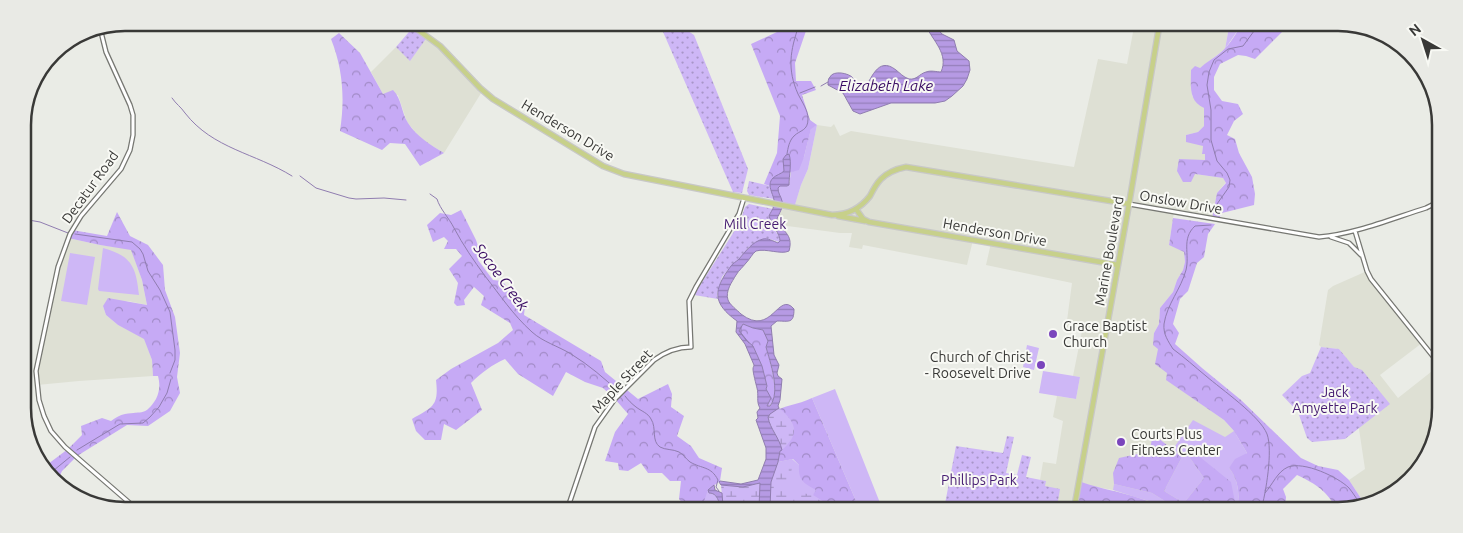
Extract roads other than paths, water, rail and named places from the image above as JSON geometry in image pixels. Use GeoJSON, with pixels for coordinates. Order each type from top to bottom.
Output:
{"type":"FeatureCollection","features":[{"type":"Feature","properties":{"kind":"main road","name":"Henderson Drive"},"geometry":{"type":"LineString","coordinates":[[420,31],[440,46],[480,88],[493,98],[603,166],[627,175],[869,222],[1118,265]]}},
{"type":"Feature","properties":{"kind":"main road","name":"Marine Boulevard"},"geometry":{"type":"LineString","coordinates":[[1075,502],[1158,31]]}},
{"type":"Feature","properties":{"kind":"main road","name":"Onslow Drive"},"geometry":{"type":"LineString","coordinates":[[856,209],[863,204],[881,179],[896,169],[906,167],[1129,204]]}},
{"type":"Feature","properties":{"kind":"main road","name":"Henderson Drive"},"geometry":{"type":"LineString","coordinates":[[832,215],[840,215],[856,209]]}},
{"type":"Feature","properties":{"kind":"main road"},"geometry":{"type":"LineString","coordinates":[[856,209],[863,220],[869,222]]}},
{"type":"Feature","properties":{"kind":"street","name":"Decatur Road"},"geometry":{"type":"LineString","coordinates":[[101,34],[106,52],[130,105],[133,115],[133,135],[130,150],[121,169],[81,216],[70,234],[58,267],[36,371],[39,400],[51,430],[65,447],[129,502]]}},
{"type":"Feature","properties":{"kind":"street","name":"Maple Street"},"geometry":{"type":"LineString","coordinates":[[570,502],[594,427],[605,412],[654,360],[662,354],[683,347],[691,347],[689,301],[739,214],[744,198]]}},
{"type":"Feature","properties":{"kind":"street","name":"Onslow Drive"},"geometry":{"type":"LineString","coordinates":[[1129,204],[1319,238],[1354,231],[1432,205]]}},
{"type":"Feature","properties":{"kind":"street"},"geometry":{"type":"LineString","coordinates":[[1354,231],[1367,271],[1379,290],[1432,355]]}},
{"type":"Feature","properties":{"kind":"street"},"geometry":{"type":"LineString","coordinates":[[1330,236],[1348,243],[1363,257]]}},
{"type":"Feature","properties":{"kind":"water","name":"Elizabeth Lake"},"geometry":{"type":"Polygon","coordinates":[[[929,31],[939,31],[954,40],[957,51],[969,61],[970,70],[963,86],[945,101],[935,103],[891,103],[860,114],[853,111],[843,93],[828,85],[829,78],[832,75],[841,73],[851,76],[859,90],[863,91],[875,71],[879,67],[884,66],[889,66],[909,79],[914,79],[928,71],[941,72],[943,59],[929,31]]]}},
{"type":"Feature","properties":{"kind":"water"},"geometry":{"type":"Polygon","coordinates":[[[789,154],[789,185],[778,188],[782,199],[782,208],[777,219],[790,240],[789,251],[756,251],[737,273],[727,293],[728,300],[732,306],[752,320],[760,321],[767,318],[783,305],[788,305],[794,309],[793,317],[790,321],[777,321],[771,326],[774,355],[779,365],[777,373],[782,379],[779,408],[768,417],[782,450],[780,451],[771,482],[770,502],[759,502],[760,483],[743,487],[721,485],[719,482],[741,484],[758,480],[766,459],[766,448],[756,420],[758,418],[757,412],[760,408],[753,371],[754,365],[745,344],[736,332],[737,321],[719,302],[718,289],[732,265],[752,245],[763,239],[769,239],[778,243],[780,241],[779,235],[769,216],[774,207],[770,184],[773,178],[784,171],[783,159],[789,154]],[[743,324],[739,331],[753,346],[762,366],[766,389],[771,398],[767,406],[770,406],[775,393],[775,385],[766,347],[768,341],[763,330],[743,324]]]}},
{"type":"Feature","properties":{"kind":"water"},"geometry":{"type":"Polygon","coordinates":[[[714,485],[715,490],[722,493],[723,502],[719,502],[716,496],[709,493],[708,490],[714,485]]]}},
{"type":"Feature","properties":{"kind":"waterway","name":"Mill Creek"},"geometry":{"type":"LineString","coordinates":[[787,154],[792,138],[805,128],[808,123],[807,112],[798,94],[791,68],[792,52],[797,31]]}},
{"type":"Feature","properties":{"kind":"waterway"},"geometry":{"type":"LineString","coordinates":[[1217,214],[1217,204],[1229,187],[1230,180],[1217,161],[1211,140],[1211,110],[1207,85],[1209,72],[1214,60],[1228,49],[1243,46],[1254,31]]}},
{"type":"Feature","properties":{"kind":"waterway"},"geometry":{"type":"LineString","coordinates":[[821,86],[828,82]]}},
{"type":"Feature","properties":{"kind":"waterway"},"geometry":{"type":"LineString","coordinates":[[800,93],[815,87]]}},
{"type":"Feature","properties":{"kind":"waterway","name":"Socoe Creek"},"geometry":{"type":"LineString","coordinates":[[172,98],[196,125],[208,135],[292,176]]}},
{"type":"Feature","properties":{"kind":"waterway","name":"Socoe Creek"},"geometry":{"type":"LineString","coordinates":[[300,176],[316,188],[349,198],[406,200]]}},
{"type":"Feature","properties":{"kind":"waterway","name":"Socoe Creek"},"geometry":{"type":"LineString","coordinates":[[430,194],[437,199],[481,270],[507,305],[525,325],[541,339],[566,351],[584,363],[619,392]]}},
{"type":"Feature","properties":{"kind":"waterway"},"geometry":{"type":"LineString","coordinates":[[31,220],[68,233]]}},
{"type":"Feature","properties":{"kind":"waterway"},"geometry":{"type":"LineString","coordinates":[[1211,225],[1195,226],[1188,236],[1186,270],[1168,310],[1164,331],[1173,349],[1249,411],[1263,427],[1269,441],[1269,461],[1263,502]]}},
{"type":"Feature","properties":{"kind":"waterway"},"geometry":{"type":"LineString","coordinates":[[75,234],[132,242],[140,249],[148,271],[160,290],[170,312],[175,350],[175,360],[170,373]]}},
{"type":"Feature","properties":{"kind":"waterway","name":"Mill Creek"},"geometry":{"type":"LineString","coordinates":[[741,327],[741,333],[749,343]]}},
{"type":"Feature","properties":{"kind":"waterway"},"geometry":{"type":"LineString","coordinates":[[77,450],[120,424],[143,423],[159,407],[167,393],[171,379]]}},
{"type":"Feature","properties":{"kind":"waterway","name":"Socoe Creek"},"geometry":{"type":"LineString","coordinates":[[625,396],[633,405],[650,417],[654,426],[657,444],[662,448],[679,452],[690,462],[712,472],[718,480],[716,487],[719,491]]}},
{"type":"Feature","properties":{"kind":"waterway"},"geometry":{"type":"LineString","coordinates":[[55,470],[70,457]]}},
{"type":"Feature","properties":{"kind":"waterway"},"geometry":{"type":"LineString","coordinates":[[1265,493],[1284,469],[1303,466],[1320,471],[1344,484],[1357,500]]}},
{"type":"Feature","properties":{"kind":"place","name":"Grace Baptist Church"},"geometry":{"type":"Point","coordinates":[1053,334]}},
{"type":"Feature","properties":{"kind":"place","name":"Church of Christ - Roosevelt Drive"},"geometry":{"type":"Point","coordinates":[1041,365]}},
{"type":"Feature","properties":{"kind":"place","name":"Courts Plus Fitness Center"},"geometry":{"type":"Point","coordinates":[1121,442]}},
{"type":"Feature","properties":{"kind":"park label","name":"Jack Amyette Park"},"geometry":{"type":"Point","coordinates":[1335,400]}},
{"type":"Feature","properties":{"kind":"park label","name":"Phillips Park"},"geometry":{"type":"Point","coordinates":[979,480]}}]}
